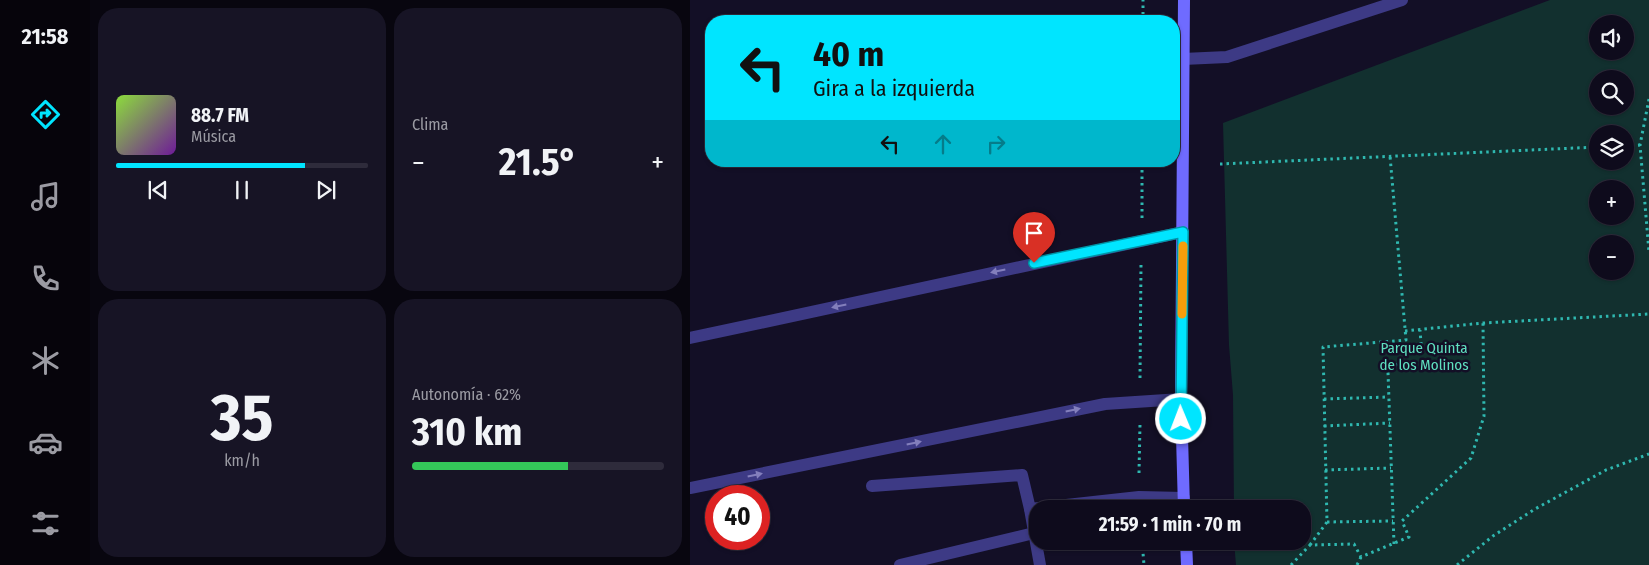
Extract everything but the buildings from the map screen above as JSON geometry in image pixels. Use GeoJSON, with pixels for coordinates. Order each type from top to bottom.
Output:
{"type":"FeatureCollection","features":[{"type":"Feature","properties":{"kind":"street"},"geometry":{"type":"LineString","coordinates":[[1184,0],[1181,399],[1184,500]]}},
{"type":"Feature","properties":{"kind":"street"},"geometry":{"type":"LineString","coordinates":[[1183,59],[1227,57],[1402,0]]}},
{"type":"Feature","properties":{"kind":"street"},"geometry":{"type":"LineString","coordinates":[[690,338],[1183,232]]}},
{"type":"Feature","properties":{"kind":"street"},"geometry":{"type":"LineString","coordinates":[[690,488],[1095,406],[1181,399]]}},
{"type":"Feature","properties":{"kind":"street"},"geometry":{"type":"LineString","coordinates":[[872,486],[1022,475],[1029,505]]}},
{"type":"Feature","properties":{"kind":"street"},"geometry":{"type":"LineString","coordinates":[[1112,500],[1139,497],[1162,500]]}},
{"type":"Feature","properties":{"kind":"street"},"geometry":{"type":"LineString","coordinates":[[900,565],[1029,534]]}},
{"type":"Feature","properties":{"kind":"street"},"geometry":{"type":"LineString","coordinates":[[1037,550],[1040,565]]}},
{"type":"Feature","properties":{"kind":"street"},"geometry":{"type":"LineString","coordinates":[[1186,550],[1187,565]]}},
{"type":"Feature","properties":{"kind":"path"},"geometry":{"type":"LineString","coordinates":[[1143,0],[1143,15]]}},
{"type":"Feature","properties":{"kind":"path"},"geometry":{"type":"LineString","coordinates":[[1649,99],[1640,145],[1649,252]]}},
{"type":"Feature","properties":{"kind":"path"},"geometry":{"type":"LineString","coordinates":[[1634,145],[1640,145]]}},
{"type":"Feature","properties":{"kind":"path"},"geometry":{"type":"LineString","coordinates":[[1220,164],[1589,147]]}},
{"type":"Feature","properties":{"kind":"path"},"geometry":{"type":"LineString","coordinates":[[1311,544],[1327,522],[1324,347],[1406,340],[1390,156]]}},
{"type":"Feature","properties":{"kind":"path"},"geometry":{"type":"LineString","coordinates":[[1139,497],[1142,167]]}},
{"type":"Feature","properties":{"kind":"path"},"geometry":{"type":"LineString","coordinates":[[1405,331],[1483,323],[1649,314]]}},
{"type":"Feature","properties":{"kind":"path"},"geometry":{"type":"LineString","coordinates":[[1357,565],[1362,557],[1409,537],[1402,521],[1471,458],[1484,416],[1483,323]]}},
{"type":"Feature","properties":{"kind":"path"},"geometry":{"type":"LineString","coordinates":[[1394,544],[1388,372],[1420,344],[1420,330]]}},
{"type":"Feature","properties":{"kind":"path"},"geometry":{"type":"LineString","coordinates":[[1324,399],[1389,397]]}},
{"type":"Feature","properties":{"kind":"path"},"geometry":{"type":"LineString","coordinates":[[1324,426],[1390,423]]}},
{"type":"Feature","properties":{"kind":"path"},"geometry":{"type":"LineString","coordinates":[[1457,565],[1493,536],[1535,509],[1606,470],[1649,454]]}},
{"type":"Feature","properties":{"kind":"path"},"geometry":{"type":"LineString","coordinates":[[1325,470],[1391,468]]}},
{"type":"Feature","properties":{"kind":"path"},"geometry":{"type":"LineString","coordinates":[[1327,522],[1393,520]]}},
{"type":"Feature","properties":{"kind":"path"},"geometry":{"type":"LineString","coordinates":[[1311,545],[1354,544],[1362,557]]}},
{"type":"Feature","properties":{"kind":"path"},"geometry":{"type":"LineString","coordinates":[[1143,550],[1144,565]]}},
{"type":"Feature","properties":{"kind":"path"},"geometry":{"type":"LineString","coordinates":[[1292,565],[1306,550]]}},
{"type":"Feature","properties":{"kind":"green space","name":"Parque Quinta de los Molinos"},"geometry":{"type":"Polygon","coordinates":[[[1550,0],[1649,0],[1649,565],[1236,565],[1235,550],[1311,550],[1311,500],[1234,500],[1233,395],[1229,345],[1223,123],[1550,0]]]}},
{"type":"Feature","properties":{"kind":"slow traffic"},"geometry":{"type":"LineString","coordinates":[[1182,314],[1183,246]]}},
{"type":"Feature","properties":{"kind":"route"},"geometry":{"type":"LineString","coordinates":[[1034,263],[1183,232],[1181,419]]}}]}
